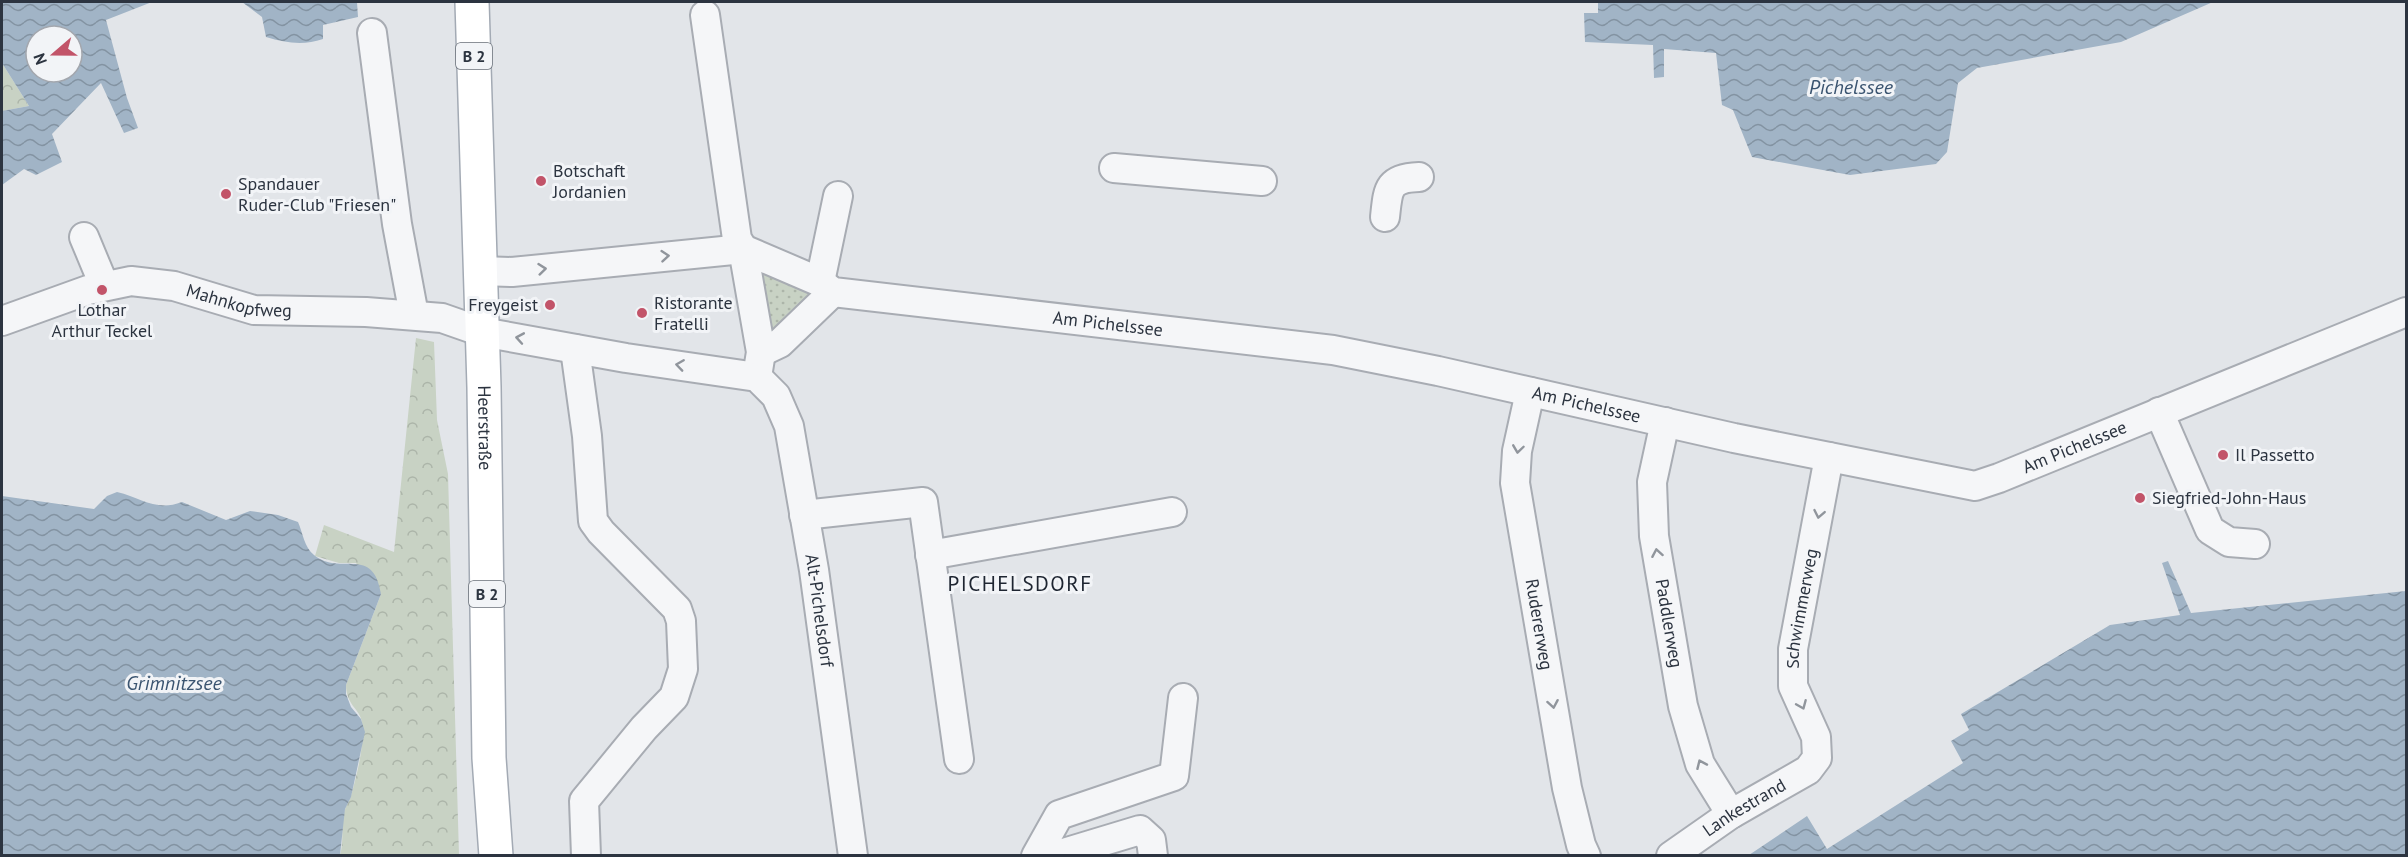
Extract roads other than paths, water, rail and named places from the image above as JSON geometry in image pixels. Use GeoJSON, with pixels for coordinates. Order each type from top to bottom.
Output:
{"type":"FeatureCollection","features":[{"type":"Feature","properties":{"kind":"main road","name":"Heerstraße"},"geometry":{"type":"LineString","coordinates":[[472,2],[481,271],[489,758],[496,855]]}},
{"type":"Feature","properties":{"kind":"street"},"geometry":{"type":"LineString","coordinates":[[705,15],[737,239],[743,249],[759,364]]}},
{"type":"Feature","properties":{"kind":"street"},"geometry":{"type":"LineString","coordinates":[[372,33],[398,224],[414,315]]}},
{"type":"Feature","properties":{"kind":"street"},"geometry":{"type":"LineString","coordinates":[[1114,168],[1262,181]]}},
{"type":"Feature","properties":{"kind":"street"},"geometry":{"type":"LineString","coordinates":[[1386,218],[1387,196],[1392,184],[1402,178],[1419,177]]}},
{"type":"Feature","properties":{"kind":"street"},"geometry":{"type":"LineString","coordinates":[[482,332],[575,349],[759,364],[780,343],[827,287],[838,196]]}},
{"type":"Feature","properties":{"kind":"street"},"geometry":{"type":"LineString","coordinates":[[84,237],[104,285]]}},
{"type":"Feature","properties":{"kind":"street"},"geometry":{"type":"LineString","coordinates":[[481,271],[512,272],[743,249]]}},
{"type":"Feature","properties":{"kind":"street","name":"Am Pichelssee"},"geometry":{"type":"LineString","coordinates":[[743,249],[827,287],[1333,351],[1665,423],[1975,486],[2406,312]]}},
{"type":"Feature","properties":{"kind":"street","name":"Mahnkopfweg"},"geometry":{"type":"LineString","coordinates":[[2,321],[104,285],[131,281],[174,286],[254,310],[414,315],[442,318],[482,332]]}},
{"type":"Feature","properties":{"kind":"street"},"geometry":{"type":"LineString","coordinates":[[575,349],[587,436],[593,521],[601,532],[677,609],[681,621],[683,669],[674,697],[644,728],[584,801],[586,855]]}},
{"type":"Feature","properties":{"kind":"street","name":"Alt-Pichelsdorf"},"geometry":{"type":"LineString","coordinates":[[759,364],[789,426],[853,855]]}},
{"type":"Feature","properties":{"kind":"street","name":"Rudererweg"},"geometry":{"type":"LineString","coordinates":[[1530,392],[1517,451],[1515,483],[1567,788],[1581,845],[1586,855]]}},
{"type":"Feature","properties":{"kind":"street"},"geometry":{"type":"LineString","coordinates":[[2159,412],[2210,530],[2229,543],[2255,544]]}},
{"type":"Feature","properties":{"kind":"street","name":"Paddlerweg"},"geometry":{"type":"LineString","coordinates":[[1665,423],[1652,482],[1654,536],[1683,706],[1700,764],[1731,814]]}},
{"type":"Feature","properties":{"kind":"street","name":"Schwimmerweg"},"geometry":{"type":"LineString","coordinates":[[1817,758],[1816,737],[1793,686],[1793,649],[1829,457]]}},
{"type":"Feature","properties":{"kind":"street"},"geometry":{"type":"LineString","coordinates":[[804,515],[923,502],[959,759]]}},
{"type":"Feature","properties":{"kind":"street"},"geometry":{"type":"LineString","coordinates":[[930,555],[1172,512]]}},
{"type":"Feature","properties":{"kind":"street"},"geometry":{"type":"LineString","coordinates":[[1036,855],[1059,815],[1174,776],[1183,698]]}},
{"type":"Feature","properties":{"kind":"street","name":"Lankestrand"},"geometry":{"type":"LineString","coordinates":[[1671,855],[1731,814],[1808,770],[1817,758]]}},
{"type":"Feature","properties":{"kind":"street"},"geometry":{"type":"LineString","coordinates":[[1054,855],[1140,830],[1151,840],[1153,855]]}},
{"type":"Feature","properties":{"kind":"water"},"geometry":{"type":"Polygon","coordinates":[[[2,2],[152,2],[106,20],[127,98],[138,128],[124,133],[101,83],[52,134],[62,162],[36,175],[24,169],[2,185],[2,111],[29,106],[2,63],[2,2]]]}},
{"type":"Feature","properties":{"kind":"water"},"geometry":{"type":"Polygon","coordinates":[[[242,2],[357,2],[358,17],[323,25],[323,39],[301,43],[288,42],[266,37],[262,17],[242,2]]]}},
{"type":"Feature","properties":{"kind":"water","name":"Pichelssee"},"geometry":{"type":"Polygon","coordinates":[[[1598,2],[2213,2],[2121,42],[1977,68],[1958,83],[1947,152],[1936,164],[1850,175],[1752,157],[1733,110],[1722,105],[1716,53],[1664,49],[1664,77],[1654,78],[1653,45],[1585,42],[1584,13],[1598,13],[1598,2]]]}},
{"type":"Feature","properties":{"kind":"water","name":"Grimnitzsee"},"geometry":{"type":"Polygon","coordinates":[[[117,492],[157,505],[173,505],[182,502],[226,520],[250,511],[278,515],[298,522],[306,544],[314,555],[324,561],[363,565],[371,570],[377,579],[381,594],[346,685],[346,694],[351,707],[361,719],[365,732],[351,797],[345,809],[340,855],[2,855],[2,496],[94,509],[107,496],[117,492]]]}},
{"type":"Feature","properties":{"kind":"water"},"geometry":{"type":"Polygon","coordinates":[[[2168,561],[2191,613],[2406,591],[2406,855],[1749,855],[1807,816],[1827,849],[1963,763],[1951,741],[1969,730],[1961,714],[2110,625],[2180,615],[2162,563],[2168,561]]]}},
{"type":"Feature","properties":{"kind":"place","name":"Botschaft Jordanien"},"geometry":{"type":"Point","coordinates":[541,181]}},
{"type":"Feature","properties":{"kind":"place","name":"Spandauer Ruder-Club \"Friesen\""},"geometry":{"type":"Point","coordinates":[226,194]}},
{"type":"Feature","properties":{"kind":"place","name":"Lothar Arthur Teckel"},"geometry":{"type":"Point","coordinates":[102,290]}},
{"type":"Feature","properties":{"kind":"place","name":"Freygeist"},"geometry":{"type":"Point","coordinates":[550,305]}},
{"type":"Feature","properties":{"kind":"place","name":"Ristorante Fratelli"},"geometry":{"type":"Point","coordinates":[642,313]}},
{"type":"Feature","properties":{"kind":"place","name":"Il Passetto"},"geometry":{"type":"Point","coordinates":[2223,455]}},
{"type":"Feature","properties":{"kind":"place","name":"Siegfried-John-Haus"},"geometry":{"type":"Point","coordinates":[2140,498]}},
{"type":"Feature","properties":{"kind":"district","name":"PICHELSDORF"},"geometry":{"type":"Point","coordinates":[1020,584]}}]}
